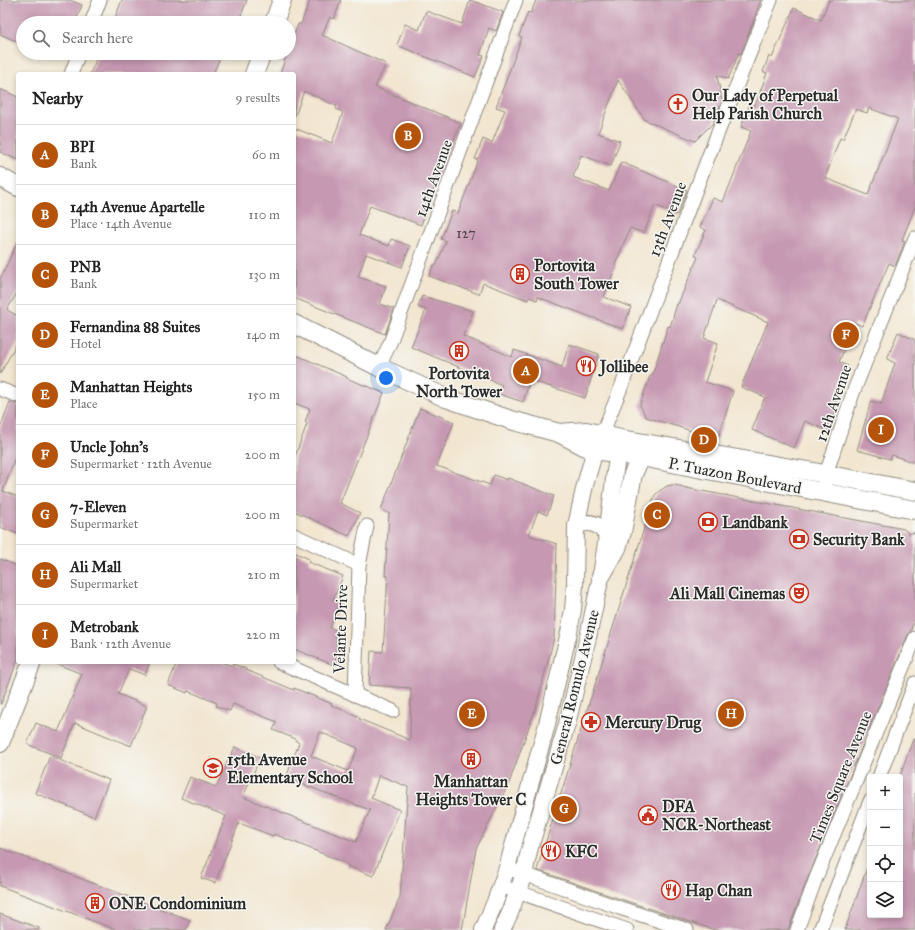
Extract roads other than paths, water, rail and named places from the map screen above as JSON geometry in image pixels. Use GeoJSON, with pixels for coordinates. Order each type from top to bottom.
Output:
{"type":"FeatureCollection","features":[{"type":"Feature","properties":{"kind":"main road"},"geometry":{"type":"LineString","coordinates":[[276,16],[282,0]]}},
{"type":"Feature","properties":{"kind":"main road"},"geometry":{"type":"LineString","coordinates":[[255,72],[259,60]]}},
{"type":"Feature","properties":{"kind":"main road"},"geometry":{"type":"LineString","coordinates":[[0,178],[16,186]]}},
{"type":"Feature","properties":{"kind":"main road","name":"P. Tuazon Boulevard"},"geometry":{"type":"LineString","coordinates":[[296,325],[379,367],[446,398],[511,420],[558,433],[586,431],[599,442],[619,446],[826,474],[915,491]]}},
{"type":"Feature","properties":{"kind":"main road","name":"P. Tuazon Boulevard"},"geometry":{"type":"LineString","coordinates":[[619,446],[641,457],[915,510]]}},
{"type":"Feature","properties":{"kind":"main road"},"geometry":{"type":"LineString","coordinates":[[601,576],[617,548],[622,532],[633,474],[641,457]]}},
{"type":"Feature","properties":{"kind":"main road"},"geometry":{"type":"LineString","coordinates":[[0,744],[31,664]]}},
{"type":"Feature","properties":{"kind":"street"},"geometry":{"type":"LineString","coordinates":[[94,16],[100,0]]}},
{"type":"Feature","properties":{"kind":"street","name":"14th Avenue"},"geometry":{"type":"LineString","coordinates":[[379,367],[390,343],[516,0]]}},
{"type":"Feature","properties":{"kind":"street","name":"13th Avenue"},"geometry":{"type":"LineString","coordinates":[[599,442],[632,361],[709,155],[771,0]]}},
{"type":"Feature","properties":{"kind":"street"},"geometry":{"type":"LineString","coordinates":[[72,72],[76,60]]}},
{"type":"Feature","properties":{"kind":"street","name":"12th Avenue"},"geometry":{"type":"LineString","coordinates":[[823,492],[826,474],[853,393],[915,238]]}},
{"type":"Feature","properties":{"kind":"street"},"geometry":{"type":"LineString","coordinates":[[0,389],[16,395]]}},
{"type":"Feature","properties":{"kind":"street","name":"General Romulo Avenue"},"geometry":{"type":"LineString","coordinates":[[483,930],[507,868],[546,728],[569,632],[573,610],[575,584],[576,526],[584,485],[599,442]]}},
{"type":"Feature","properties":{"kind":"street","name":"General Romulo Avenue"},"geometry":{"type":"LineString","coordinates":[[502,930],[510,913],[524,874],[529,851],[567,724],[601,576],[619,446]]}},
{"type":"Feature","properties":{"kind":"street"},"geometry":{"type":"LineString","coordinates":[[576,526],[590,523],[598,525],[607,536]]}},
{"type":"Feature","properties":{"kind":"street","name":"Velante Drive"},"geometry":{"type":"LineString","coordinates":[[355,695],[359,565],[367,526]]}},
{"type":"Feature","properties":{"kind":"street","name":"Velante Drive"},"geometry":{"type":"LineString","coordinates":[[296,536],[359,565]]}},
{"type":"Feature","properties":{"kind":"street","name":"Times Square Avenue"},"geometry":{"type":"LineString","coordinates":[[797,930],[816,878],[915,638]]}},
{"type":"Feature","properties":{"kind":"street","name":"Velante Drive"},"geometry":{"type":"LineString","coordinates":[[284,664],[393,711]]}},
{"type":"Feature","properties":{"kind":"street"},"geometry":{"type":"LineString","coordinates":[[880,774],[915,683]]}},
{"type":"Feature","properties":{"kind":"street"},"geometry":{"type":"LineString","coordinates":[[820,930],[867,809]]}},
{"type":"Feature","properties":{"kind":"street"},"geometry":{"type":"LineString","coordinates":[[507,868],[687,930]]}},
{"type":"Feature","properties":{"kind":"street"},"geometry":{"type":"LineString","coordinates":[[501,886],[626,930]]}},
{"type":"Feature","properties":{"kind":"place","name":"Our Lady of Perpetual Help Parish Church"},"geometry":{"type":"Point","coordinates":[678,104]}},
{"type":"Feature","properties":{"kind":"place","name":"14th Avenue Apartelle"},"geometry":{"type":"Point","coordinates":[408,136]}},
{"type":"Feature","properties":{"kind":"place","name":"Portovita South Tower"},"geometry":{"type":"Point","coordinates":[520,274]}},
{"type":"Feature","properties":{"kind":"place","name":"Uncle John's"},"geometry":{"type":"Point","coordinates":[846,335]}},
{"type":"Feature","properties":{"kind":"place","name":"Portovita North Tower"},"geometry":{"type":"Point","coordinates":[459,351]}},
{"type":"Feature","properties":{"kind":"place","name":"Jollibee"},"geometry":{"type":"Point","coordinates":[586,366]}},
{"type":"Feature","properties":{"kind":"place","name":"BPI"},"geometry":{"type":"Point","coordinates":[526,371]}},
{"type":"Feature","properties":{"kind":"place","name":"Metrobank"},"geometry":{"type":"Point","coordinates":[881,430]}},
{"type":"Feature","properties":{"kind":"place","name":"Fernandina 88 Suites"},"geometry":{"type":"Point","coordinates":[704,440]}},
{"type":"Feature","properties":{"kind":"place","name":"PNB"},"geometry":{"type":"Point","coordinates":[657,515]}},
{"type":"Feature","properties":{"kind":"place","name":"Landbank"},"geometry":{"type":"Point","coordinates":[708,522]}},
{"type":"Feature","properties":{"kind":"place","name":"Security Bank"},"geometry":{"type":"Point","coordinates":[799,539]}},
{"type":"Feature","properties":{"kind":"place","name":"Ali Mall Cinemas"},"geometry":{"type":"Point","coordinates":[799,593]}},
{"type":"Feature","properties":{"kind":"place","name":"Manhattan Heights"},"geometry":{"type":"Point","coordinates":[472,714]}},
{"type":"Feature","properties":{"kind":"place","name":"Ali Mall"},"geometry":{"type":"Point","coordinates":[731,714]}},
{"type":"Feature","properties":{"kind":"place","name":"Mercury Drug"},"geometry":{"type":"Point","coordinates":[591,722]}},
{"type":"Feature","properties":{"kind":"place","name":"Manhattan Heights Tower C"},"geometry":{"type":"Point","coordinates":[471,759]}},
{"type":"Feature","properties":{"kind":"place","name":"15th Avenue Elementary School"},"geometry":{"type":"Point","coordinates":[213,768]}},
{"type":"Feature","properties":{"kind":"place","name":"7-Eleven"},"geometry":{"type":"Point","coordinates":[564,809]}},
{"type":"Feature","properties":{"kind":"place","name":"DFA NCR-Northeast"},"geometry":{"type":"Point","coordinates":[648,815]}},
{"type":"Feature","properties":{"kind":"place","name":"KFC"},"geometry":{"type":"Point","coordinates":[551,851]}},
{"type":"Feature","properties":{"kind":"place","name":"Hap Chan"},"geometry":{"type":"Point","coordinates":[671,890]}},
{"type":"Feature","properties":{"kind":"place","name":"ONE Condominium"},"geometry":{"type":"Point","coordinates":[95,903]}}]}
